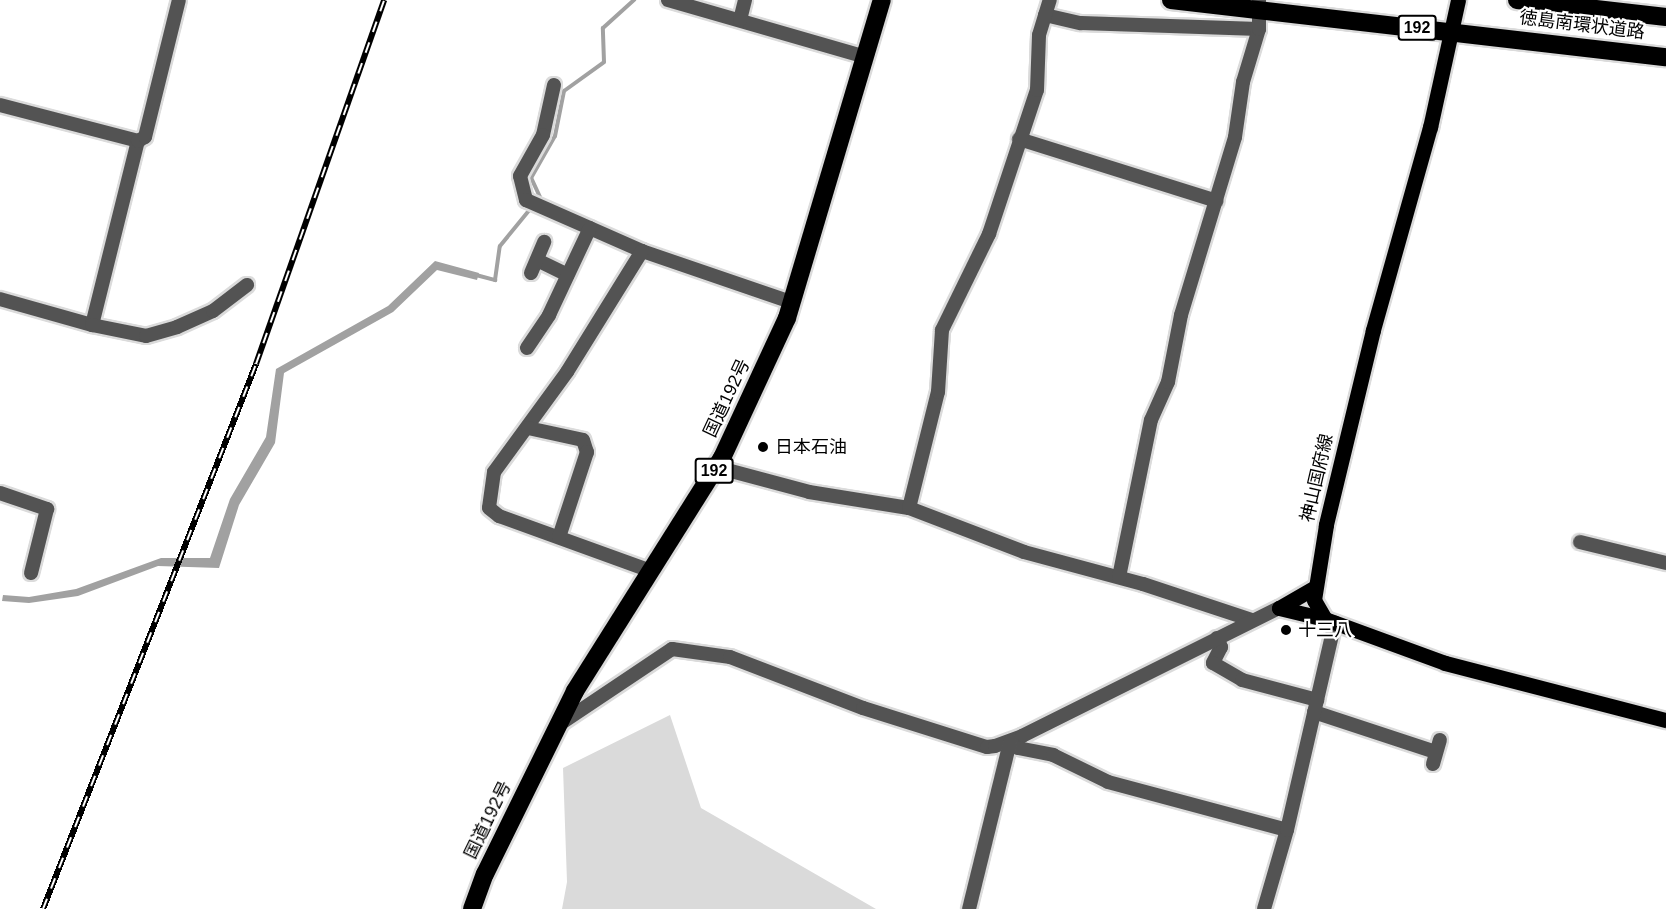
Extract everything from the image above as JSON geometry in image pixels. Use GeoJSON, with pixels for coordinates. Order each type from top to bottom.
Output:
{"type":"FeatureCollection","features":[{"type":"Feature","properties":{"kind":"highway","name":"国道192号"},"geometry":{"type":"LineString","coordinates":[[472,909],[485,874],[558,725],[716,467],[791,302],[882,0]]}},
{"type":"Feature","properties":{"kind":"highway","name":"徳島南環状道路"},"geometry":{"type":"LineString","coordinates":[[1171,0],[1260,5],[1451,32],[1666,57]]}},
{"type":"Feature","properties":{"kind":"highway","name":"徳島南環状道路"},"geometry":{"type":"LineString","coordinates":[[1517,0],[1666,17]]}},
{"type":"Feature","properties":{"kind":"main road","name":"神山国府線"},"geometry":{"type":"LineString","coordinates":[[1313,588],[1373,330],[1430,127],[1458,0]]}},
{"type":"Feature","properties":{"kind":"main road"},"geometry":{"type":"LineString","coordinates":[[1279,608],[1313,588],[1314,600],[1330,620]]}},
{"type":"Feature","properties":{"kind":"main road"},"geometry":{"type":"LineString","coordinates":[[1279,608],[1330,620],[1445,663],[1666,720]]}},
{"type":"Feature","properties":{"kind":"street"},"geometry":{"type":"LineString","coordinates":[[0,105],[138,141],[145,137],[179,0]]}},
{"type":"Feature","properties":{"kind":"street"},"geometry":{"type":"LineString","coordinates":[[668,0],[865,57]]}},
{"type":"Feature","properties":{"kind":"street"},"geometry":{"type":"LineString","coordinates":[[740,20],[746,0]]}},
{"type":"Feature","properties":{"kind":"street"},"geometry":{"type":"LineString","coordinates":[[909,508],[938,392],[942,330],[986,242],[1037,90],[1039,35],[1050,0]]}},
{"type":"Feature","properties":{"kind":"street"},"geometry":{"type":"LineString","coordinates":[[1119,577],[1151,420],[1168,382],[1181,315],[1217,201],[1259,29],[1260,5]]}},
{"type":"Feature","properties":{"kind":"street"},"geometry":{"type":"LineString","coordinates":[[1045,15],[1082,22],[1259,29]]}},
{"type":"Feature","properties":{"kind":"street"},"geometry":{"type":"LineString","coordinates":[[554,85],[543,135],[520,176],[527,200],[539,208],[642,251],[791,302]]}},
{"type":"Feature","properties":{"kind":"street"},"geometry":{"type":"LineString","coordinates":[[1019,139],[1217,201]]}},
{"type":"Feature","properties":{"kind":"street"},"geometry":{"type":"LineString","coordinates":[[92,325],[138,141]]}},
{"type":"Feature","properties":{"kind":"street"},"geometry":{"type":"LineString","coordinates":[[527,348],[549,315],[590,228]]}},
{"type":"Feature","properties":{"kind":"street"},"geometry":{"type":"LineString","coordinates":[[544,242],[534,267],[568,274]]}},
{"type":"Feature","properties":{"kind":"street"},"geometry":{"type":"LineString","coordinates":[[642,251],[528,428],[494,472],[489,508],[499,516],[651,571]]}},
{"type":"Feature","properties":{"kind":"street"},"geometry":{"type":"LineString","coordinates":[[0,299],[92,325],[146,336],[177,327],[213,311],[246,285]]}},
{"type":"Feature","properties":{"kind":"street"},"geometry":{"type":"LineString","coordinates":[[528,428],[584,440],[587,452],[559,537]]}},
{"type":"Feature","properties":{"kind":"street"},"geometry":{"type":"LineString","coordinates":[[716,467],[809,492],[909,508],[1024,552],[1119,577],[1252,620]]}},
{"type":"Feature","properties":{"kind":"street"},"geometry":{"type":"LineString","coordinates":[[0,493],[47,509],[31,573]]}},
{"type":"Feature","properties":{"kind":"street"},"geometry":{"type":"LineString","coordinates":[[1580,542],[1666,563]]}},
{"type":"Feature","properties":{"kind":"street"},"geometry":{"type":"LineString","coordinates":[[558,725],[672,649],[730,657],[863,708],[987,747],[1010,742],[1279,608]]}},
{"type":"Feature","properties":{"kind":"street"},"geometry":{"type":"LineString","coordinates":[[1264,909],[1287,830],[1316,706],[1330,620]]}},
{"type":"Feature","properties":{"kind":"street"},"geometry":{"type":"LineString","coordinates":[[1217,638],[1221,647],[1213,663],[1242,680],[1437,752]]}},
{"type":"Feature","properties":{"kind":"street"},"geometry":{"type":"LineString","coordinates":[[1010,742],[1018,748],[1053,755],[1108,782],[1287,830]]}},
{"type":"Feature","properties":{"kind":"street"},"geometry":{"type":"LineString","coordinates":[[969,909],[1010,742]]}},
{"type":"Feature","properties":{"kind":"shaded area"},"geometry":{"type":"Polygon","coordinates":[[[435,261],[479,273],[477,280],[437,270],[393,312],[284,373],[275,443],[239,505],[219,568],[158,566],[78,596],[29,603],[2,601],[3,595],[29,597],[76,589],[161,558],[210,558],[230,499],[266,437],[276,369],[388,306],[435,261]]]}},
{"type":"Feature","properties":{"kind":"shaded area"},"geometry":{"type":"Polygon","coordinates":[[[670,715],[701,808],[876,909],[562,909],[567,882],[563,768],[670,715]]]}},
{"type":"Feature","properties":{"kind":"waterway"},"geometry":{"type":"LineString","coordinates":[[476,275],[495,280],[500,246],[540,197],[531,178],[555,136],[564,91],[604,62],[603,28],[634,0]]}},
{"type":"Feature","properties":{"kind":"railway"},"geometry":{"type":"LineString","coordinates":[[43,909],[256,364],[384,0]]}},
{"type":"Feature","properties":{"kind":"place","name":"日本石油"},"geometry":{"type":"Point","coordinates":[763,447]}},
{"type":"Feature","properties":{"kind":"place","name":"十三八"},"geometry":{"type":"Point","coordinates":[1286,630]}}]}
